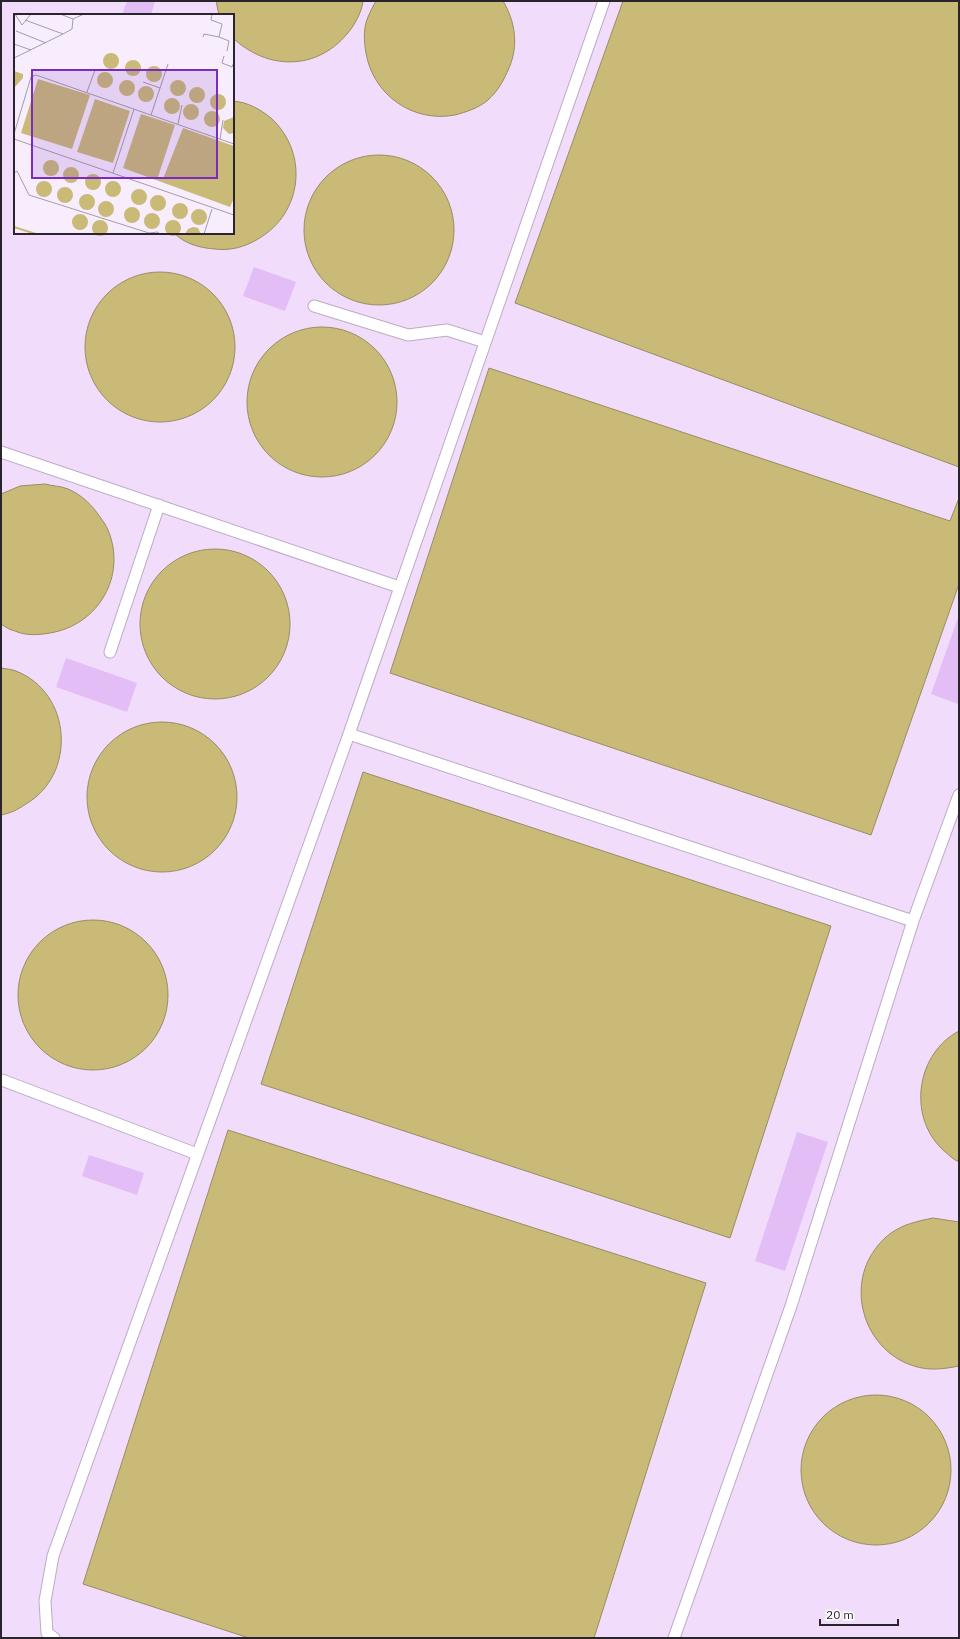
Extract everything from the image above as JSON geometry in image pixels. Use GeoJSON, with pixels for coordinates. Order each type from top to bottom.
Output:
{"type":"FeatureCollection","features":[{"type":"Feature","properties":{"kind":"lane"},"geometry":{"type":"LineString","coordinates":[[54,1638],[47,1632],[45,1601],[53,1556],[349,734],[484,342],[604,1]]}},
{"type":"Feature","properties":{"kind":"lane"},"geometry":{"type":"LineString","coordinates":[[314,306],[408,335],[447,330],[484,342]]}},
{"type":"Feature","properties":{"kind":"lane"},"geometry":{"type":"LineString","coordinates":[[1,452],[399,587]]}},
{"type":"Feature","properties":{"kind":"lane"},"geometry":{"type":"LineString","coordinates":[[110,652],[159,506]]}},
{"type":"Feature","properties":{"kind":"lane"},"geometry":{"type":"LineString","coordinates":[[349,734],[913,921]]}},
{"type":"Feature","properties":{"kind":"lane"},"geometry":{"type":"LineString","coordinates":[[674,1638],[791,1306],[913,921],[959,795]]}},
{"type":"Feature","properties":{"kind":"lane"},"geometry":{"type":"LineString","coordinates":[[2,1080],[198,1154]]}},
{"type":"Feature","properties":{"kind":"shaded area"},"geometry":{"type":"Polygon","coordinates":[[[1,1],[959,1],[959,1638],[1,1638],[1,1]]]}},
{"type":"Feature","properties":{"kind":"shaded area"},"geometry":{"type":"Polygon","coordinates":[[[216,1],[363,1],[357,19],[347,34],[335,46],[321,55],[306,60],[291,62],[276,61],[246,49],[234,39],[234,14],[219,14],[216,1]]]}},
{"type":"Feature","properties":{"kind":"shaded area"},"geometry":{"type":"Polygon","coordinates":[[[376,1],[503,1],[513,25],[515,42],[514,51],[503,81],[492,97],[481,105],[455,115],[424,115],[397,103],[377,82],[370,68],[366,53],[364,40],[365,26],[376,1]]]}},
{"type":"Feature","properties":{"kind":"shaded area"},"geometry":{"type":"Polygon","coordinates":[[[623,1],[959,1],[959,467],[515,303],[623,1]]]}},
{"type":"Feature","properties":{"kind":"shaded area"},"geometry":{"type":"Polygon","coordinates":[[[234,101],[253,106],[271,118],[283,132],[291,148],[295,165],[296,182],[292,199],[284,214],[273,228],[258,239],[232,249],[204,248],[188,243],[175,234],[234,234],[234,101]]]}},
{"type":"Feature","properties":{"kind":"shaded area"},"geometry":{"type":"Polygon","coordinates":[[[386,155],[401,158],[421,167],[437,182],[442,188],[451,208],[454,230],[451,252],[442,272],[427,288],[421,293],[401,302],[386,305],[372,305],[357,302],[337,293],[316,272],[305,245],[304,223],[307,208],[316,188],[337,167],[364,156],[386,155]]]}},
{"type":"Feature","properties":{"kind":"shaded area"},"geometry":{"type":"Polygon","coordinates":[[[167,272],[182,275],[202,284],[218,299],[223,305],[232,325],[235,347],[232,369],[223,389],[208,405],[202,410],[182,419],[167,422],[153,422],[138,419],[118,410],[97,389],[86,362],[85,340],[88,325],[97,305],[118,284],[145,273],[167,272]]]}},
{"type":"Feature","properties":{"kind":"shaded area"},"geometry":{"type":"Polygon","coordinates":[[[329,327],[351,332],[364,339],[380,354],[392,373],[396,387],[396,417],[392,431],[385,444],[370,460],[351,472],[337,476],[315,477],[293,472],[280,465],[259,444],[252,431],[248,417],[247,395],[252,373],[259,360],[280,339],[293,332],[307,328],[329,327]]]}},
{"type":"Feature","properties":{"kind":"shaded area"},"geometry":{"type":"Polygon","coordinates":[[[489,368],[950,521],[959,498],[959,584],[871,835],[390,673],[489,368]]]}},
{"type":"Feature","properties":{"kind":"shaded area"},"geometry":{"type":"Polygon","coordinates":[[[45,484],[62,487],[73,491],[94,508],[108,530],[113,547],[114,564],[111,580],[104,595],[95,609],[82,620],[67,628],[50,633],[37,635],[19,633],[1,624],[1,494],[20,486],[45,484]]]}},
{"type":"Feature","properties":{"kind":"shaded area"},"geometry":{"type":"Polygon","coordinates":[[[222,549],[237,552],[257,561],[273,576],[278,582],[287,602],[290,624],[287,646],[278,666],[263,682],[257,687],[237,696],[222,699],[208,699],[193,696],[173,687],[152,666],[141,639],[140,617],[143,602],[152,582],[173,561],[200,550],[222,549]]]}},
{"type":"Feature","properties":{"kind":"shaded area"},"geometry":{"type":"Polygon","coordinates":[[[1,668],[16,671],[35,682],[48,697],[57,715],[61,734],[60,755],[54,774],[43,791],[20,808],[1,815],[1,668]]]}},
{"type":"Feature","properties":{"kind":"shaded area"},"geometry":{"type":"Polygon","coordinates":[[[169,722],[184,725],[204,734],[220,749],[225,755],[234,775],[237,797],[234,819],[225,839],[210,855],[204,860],[184,869],[169,872],[155,872],[140,869],[120,860],[99,839],[88,812],[87,790],[90,775],[99,755],[120,734],[147,723],[169,722]]]}},
{"type":"Feature","properties":{"kind":"shaded area"},"geometry":{"type":"Polygon","coordinates":[[[363,772],[831,926],[730,1238],[261,1084],[363,772]]]}},
{"type":"Feature","properties":{"kind":"shaded area"},"geometry":{"type":"Polygon","coordinates":[[[100,920],[115,923],[135,932],[151,947],[156,953],[165,973],[168,995],[165,1017],[156,1037],[141,1053],[135,1058],[115,1067],[100,1070],[86,1070],[71,1067],[51,1058],[30,1037],[19,1010],[18,988],[21,973],[30,953],[51,932],[78,921],[100,920]]]}},
{"type":"Feature","properties":{"kind":"shaded area"},"geometry":{"type":"Polygon","coordinates":[[[959,1031],[959,1162],[942,1149],[931,1135],[924,1119],[921,1103],[922,1086],[926,1069],[934,1054],[945,1041],[959,1031]]]}},
{"type":"Feature","properties":{"kind":"shaded area"},"geometry":{"type":"Polygon","coordinates":[[[228,1130],[706,1283],[594,1638],[249,1638],[83,1584],[228,1130]]]}},
{"type":"Feature","properties":{"kind":"shaded area"},"geometry":{"type":"Polygon","coordinates":[[[933,1218],[959,1222],[959,1366],[925,1369],[899,1359],[886,1350],[876,1338],[868,1324],[863,1309],[861,1293],[863,1277],[868,1261],[881,1242],[901,1227],[933,1218]]]}},
{"type":"Feature","properties":{"kind":"shaded area"},"geometry":{"type":"Polygon","coordinates":[[[883,1395],[898,1398],[918,1407],[934,1422],[939,1428],[948,1448],[951,1470],[948,1492],[939,1512],[924,1528],[918,1533],[898,1542],[883,1545],[869,1545],[854,1542],[834,1533],[813,1512],[802,1485],[801,1463],[804,1448],[813,1428],[834,1407],[861,1396],[883,1395]]]}},
{"type":"Feature","properties":{"kind":"building"},"geometry":{"type":"Polygon","coordinates":[[[127,1],[155,1],[151,14],[122,14],[127,1]]]}},
{"type":"Feature","properties":{"kind":"building"},"geometry":{"type":"Polygon","coordinates":[[[254,267],[296,282],[285,311],[243,296],[254,267]]]}},
{"type":"Feature","properties":{"kind":"building"},"geometry":{"type":"Polygon","coordinates":[[[959,615],[959,700],[958,704],[931,694],[959,615]]]}},
{"type":"Feature","properties":{"kind":"building"},"geometry":{"type":"Polygon","coordinates":[[[66,658],[137,683],[127,712],[56,687],[66,658]]]}},
{"type":"Feature","properties":{"kind":"building"},"geometry":{"type":"Polygon","coordinates":[[[797,1132],[828,1142],[785,1271],[755,1261],[797,1132]]]}},
{"type":"Feature","properties":{"kind":"building"},"geometry":{"type":"Polygon","coordinates":[[[89,1155],[144,1173],[137,1195],[82,1176],[89,1155]]]}}]}
